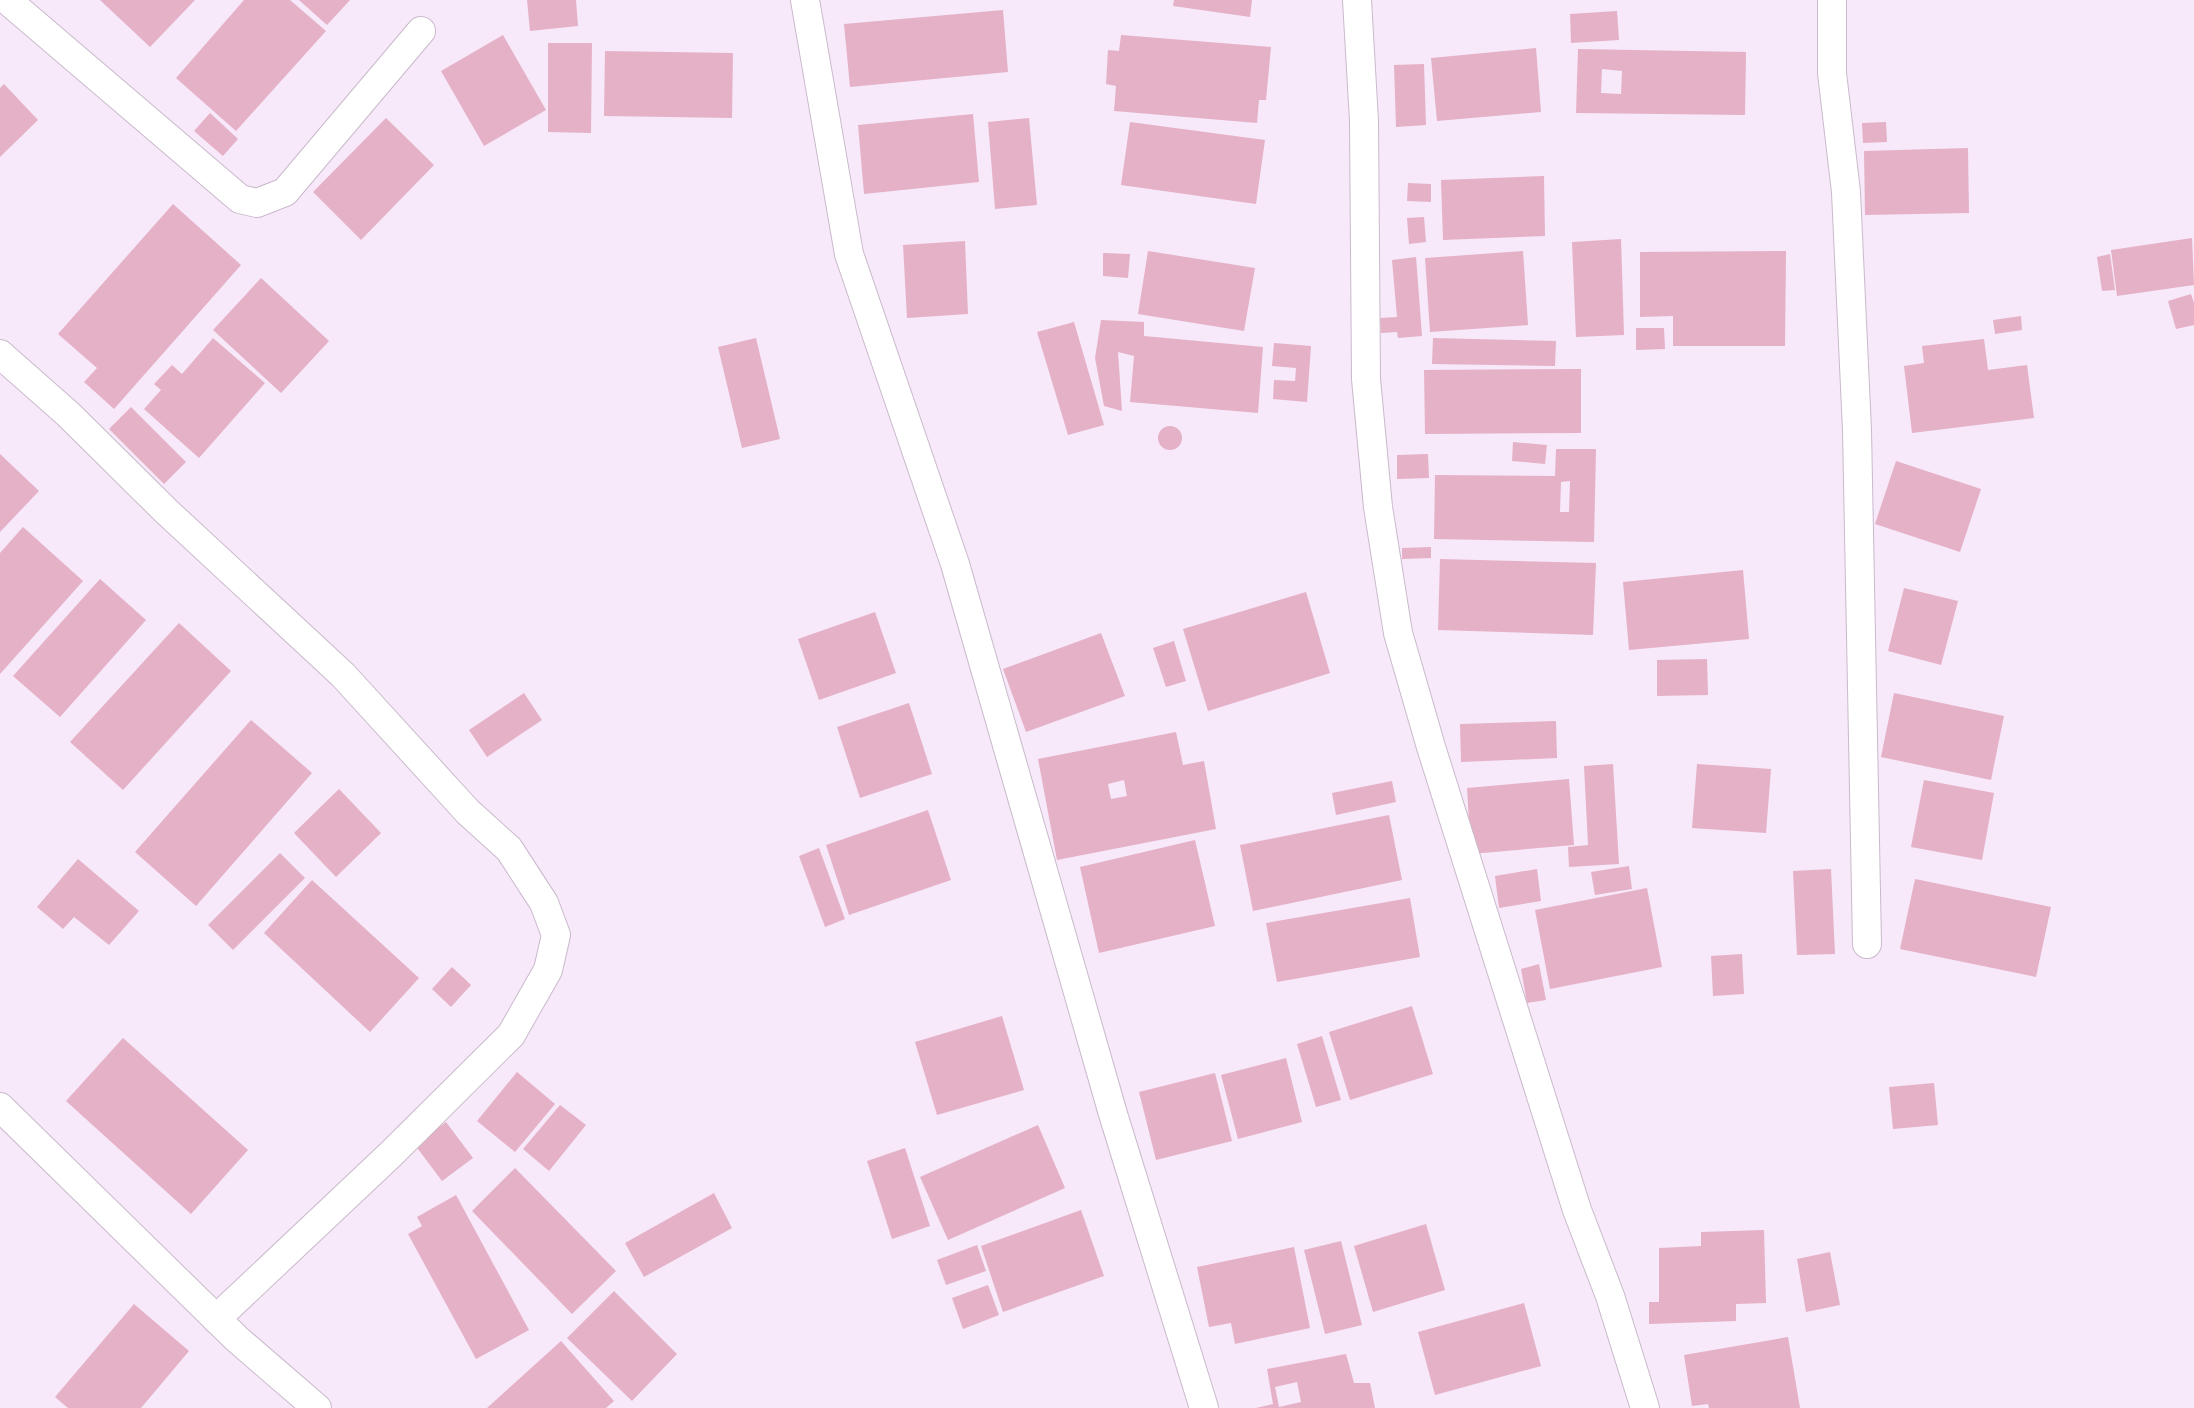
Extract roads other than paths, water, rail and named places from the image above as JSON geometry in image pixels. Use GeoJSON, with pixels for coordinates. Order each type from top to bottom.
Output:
{"type":"FeatureCollection","features":[{"type":"Feature","properties":{"kind":"street"},"geometry":{"type":"LineString","coordinates":[[7,0],[240,199],[257,203],[285,192],[421,31]]}},
{"type":"Feature","properties":{"kind":"street"},"geometry":{"type":"LineString","coordinates":[[805,0],[849,254],[955,564],[1113,1114],[1204,1408]]}},
{"type":"Feature","properties":{"kind":"street"},"geometry":{"type":"LineString","coordinates":[[1357,0],[1364,121],[1366,379],[1378,507],[1398,633],[1431,747],[1577,1210],[1610,1296],[1645,1408]]}},
{"type":"Feature","properties":{"kind":"street"},"geometry":{"type":"LineString","coordinates":[[1832,0],[1832,73],[1846,192],[1857,430],[1867,944]]}},
{"type":"Feature","properties":{"kind":"street"},"geometry":{"type":"LineString","coordinates":[[0,354],[68,414],[166,511],[343,675],[468,812],[509,850],[544,903],[556,935],[548,970],[511,1035],[391,1154],[216,1318]]}},
{"type":"Feature","properties":{"kind":"street"},"geometry":{"type":"LineString","coordinates":[[0,1107],[216,1318],[317,1408]]}}]}
